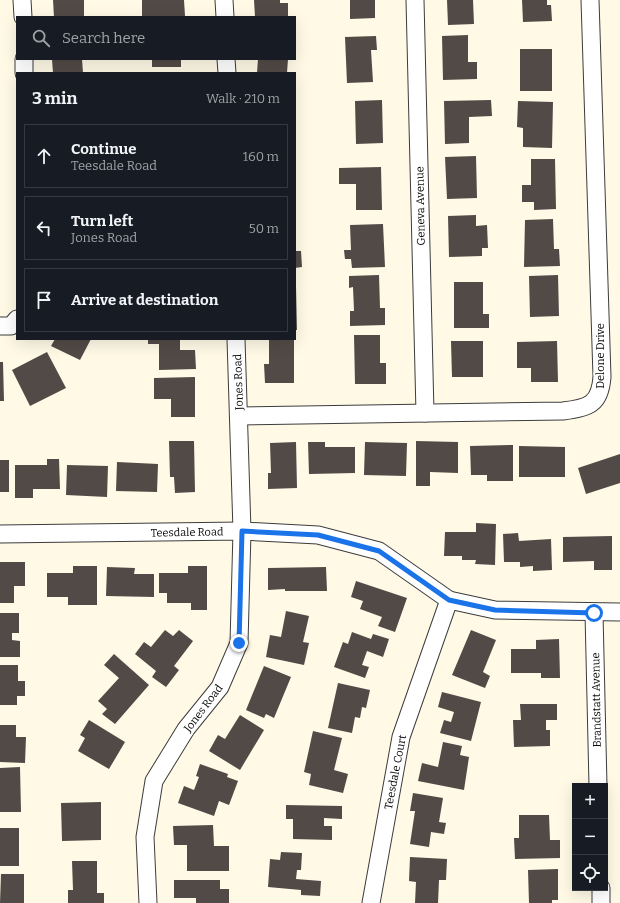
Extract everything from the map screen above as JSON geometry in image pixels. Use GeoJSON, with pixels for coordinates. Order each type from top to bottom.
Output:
{"type":"FeatureCollection","features":[{"type":"Feature","properties":{"kind":"street"},"geometry":{"type":"LineString","coordinates":[[22,0],[23,16]]}},
{"type":"Feature","properties":{"kind":"street"},"geometry":{"type":"LineString","coordinates":[[224,0],[225,16]]}},
{"type":"Feature","properties":{"kind":"street","name":"Geneva Avenue"},"geometry":{"type":"LineString","coordinates":[[415,0],[425,413]]}},
{"type":"Feature","properties":{"kind":"street","name":"Delone Drive"},"geometry":{"type":"LineString","coordinates":[[239,416],[563,411],[579,410],[598,398],[601,391],[602,376],[590,0]]}},
{"type":"Feature","properties":{"kind":"street"},"geometry":{"type":"LineString","coordinates":[[24,60],[24,72]]}},
{"type":"Feature","properties":{"kind":"street"},"geometry":{"type":"LineString","coordinates":[[226,60],[227,72]]}},
{"type":"Feature","properties":{"kind":"street"},"geometry":{"type":"LineString","coordinates":[[0,326],[11,326],[16,321]]}},
{"type":"Feature","properties":{"kind":"street","name":"Jones Road"},"geometry":{"type":"LineString","coordinates":[[148,903],[145,837],[154,781],[186,729],[220,687],[239,643],[242,531],[236,340]]}},
{"type":"Feature","properties":{"kind":"street","name":"Teesdale Road"},"geometry":{"type":"LineString","coordinates":[[0,534],[242,531],[318,535],[379,551],[449,600],[495,610],[594,613],[620,612]]}},
{"type":"Feature","properties":{"kind":"street","name":"Teesdale Court"},"geometry":{"type":"LineString","coordinates":[[371,903],[401,737],[449,600]]}},
{"type":"Feature","properties":{"kind":"street","name":"Brandstatt Avenue"},"geometry":{"type":"LineString","coordinates":[[594,613],[598,783]]}},
{"type":"Feature","properties":{"kind":"street"},"geometry":{"type":"LineString","coordinates":[[601,891],[601,903]]}},
{"type":"Feature","properties":{"kind":"building"},"geometry":{"type":"Polygon","coordinates":[[[53,0],[84,0],[84,16],[54,16],[53,0]]]}},
{"type":"Feature","properties":{"kind":"building"},"geometry":{"type":"Polygon","coordinates":[[[142,0],[184,0],[185,16],[142,16],[142,0]]]}},
{"type":"Feature","properties":{"kind":"building"},"geometry":{"type":"Polygon","coordinates":[[[254,0],[280,0],[280,3],[288,3],[288,16],[255,16],[254,0]]]}},
{"type":"Feature","properties":{"kind":"building"},"geometry":{"type":"Polygon","coordinates":[[[350,0],[375,0],[375,18],[350,19],[350,0]]]}},
{"type":"Feature","properties":{"kind":"building"},"geometry":{"type":"Polygon","coordinates":[[[447,0],[473,0],[474,24],[448,25],[447,0]]]}},
{"type":"Feature","properties":{"kind":"building"},"geometry":{"type":"Polygon","coordinates":[[[522,0],[547,0],[547,5],[551,5],[552,21],[523,22],[522,0]]]}},
{"type":"Feature","properties":{"kind":"building"},"geometry":{"type":"Polygon","coordinates":[[[468,35],[468,62],[477,62],[477,79],[443,80],[442,36],[468,35]]]}},
{"type":"Feature","properties":{"kind":"building"},"geometry":{"type":"Polygon","coordinates":[[[376,36],[377,50],[371,50],[373,82],[347,83],[345,37],[376,36]]]}},
{"type":"Feature","properties":{"kind":"building"},"geometry":{"type":"Polygon","coordinates":[[[520,49],[552,49],[552,91],[520,91],[520,49]]]}},
{"type":"Feature","properties":{"kind":"building"},"geometry":{"type":"Polygon","coordinates":[[[52,60],[82,60],[83,72],[53,72],[52,60]]]}},
{"type":"Feature","properties":{"kind":"building"},"geometry":{"type":"Polygon","coordinates":[[[152,60],[181,60],[181,67],[152,67],[152,60]]]}},
{"type":"Feature","properties":{"kind":"building"},"geometry":{"type":"Polygon","coordinates":[[[258,60],[288,60],[287,72],[257,72],[258,60]]]}},
{"type":"Feature","properties":{"kind":"building"},"geometry":{"type":"Polygon","coordinates":[[[382,100],[383,143],[356,144],[355,101],[382,100]]]}},
{"type":"Feature","properties":{"kind":"building"},"geometry":{"type":"Polygon","coordinates":[[[491,100],[492,116],[469,117],[469,143],[445,144],[444,101],[491,100]]]}},
{"type":"Feature","properties":{"kind":"building"},"geometry":{"type":"Polygon","coordinates":[[[518,101],[553,102],[552,148],[523,147],[523,128],[517,127],[518,101]]]}},
{"type":"Feature","properties":{"kind":"building"},"geometry":{"type":"Polygon","coordinates":[[[476,156],[477,198],[447,199],[445,157],[476,156]]]}},
{"type":"Feature","properties":{"kind":"building"},"geometry":{"type":"Polygon","coordinates":[[[531,159],[555,159],[556,209],[534,210],[534,202],[522,202],[522,185],[531,185],[531,159]]]}},
{"type":"Feature","properties":{"kind":"building"},"geometry":{"type":"Polygon","coordinates":[[[381,167],[382,210],[356,210],[356,184],[339,184],[339,168],[381,167]]]}},
{"type":"Feature","properties":{"kind":"building"},"geometry":{"type":"Polygon","coordinates":[[[476,215],[476,226],[487,225],[488,248],[482,248],[482,256],[449,257],[448,216],[476,215]]]}},
{"type":"Feature","properties":{"kind":"building"},"geometry":{"type":"Polygon","coordinates":[[[553,219],[554,249],[559,249],[560,266],[524,267],[525,220],[553,219]]]}},
{"type":"Feature","properties":{"kind":"building"},"geometry":{"type":"Polygon","coordinates":[[[383,224],[385,267],[352,268],[351,259],[345,259],[344,250],[351,250],[350,225],[383,224]]]}},
{"type":"Feature","properties":{"kind":"building"},"geometry":{"type":"Polygon","coordinates":[[[296,251],[301,251],[302,267],[296,268],[296,251]]]}},
{"type":"Feature","properties":{"kind":"building"},"geometry":{"type":"Polygon","coordinates":[[[379,275],[380,308],[385,308],[385,325],[350,326],[350,311],[354,311],[353,287],[349,288],[349,276],[379,275]]]}},
{"type":"Feature","properties":{"kind":"building"},"geometry":{"type":"Polygon","coordinates":[[[558,275],[559,316],[530,317],[529,276],[558,275]]]}},
{"type":"Feature","properties":{"kind":"building"},"geometry":{"type":"Polygon","coordinates":[[[454,282],[483,282],[483,314],[489,314],[489,328],[454,328],[454,282]]]}},
{"type":"Feature","properties":{"kind":"building"},"geometry":{"type":"Polygon","coordinates":[[[296,287],[297,330],[296,330],[296,287]]]}},
{"type":"Feature","properties":{"kind":"building"},"geometry":{"type":"Polygon","coordinates":[[[354,335],[380,335],[380,363],[386,363],[386,384],[355,384],[354,335]]]}},
{"type":"Feature","properties":{"kind":"building"},"geometry":{"type":"Polygon","coordinates":[[[54,340],[90,340],[80,360],[51,346],[54,340]]]}},
{"type":"Feature","properties":{"kind":"building"},"geometry":{"type":"Polygon","coordinates":[[[148,340],[180,340],[180,350],[195,350],[196,369],[159,370],[159,344],[148,344],[148,340]]]}},
{"type":"Feature","properties":{"kind":"building"},"geometry":{"type":"Polygon","coordinates":[[[269,340],[294,340],[294,383],[265,383],[264,364],[269,364],[269,340]]]}},
{"type":"Feature","properties":{"kind":"building"},"geometry":{"type":"Polygon","coordinates":[[[451,341],[483,341],[483,377],[452,377],[451,341]]]}},
{"type":"Feature","properties":{"kind":"building"},"geometry":{"type":"Polygon","coordinates":[[[557,341],[558,382],[531,382],[531,368],[517,368],[517,342],[557,341]]]}},
{"type":"Feature","properties":{"kind":"building"},"geometry":{"type":"Polygon","coordinates":[[[47,352],[66,388],[30,406],[12,370],[47,352]]]}},
{"type":"Feature","properties":{"kind":"building"},"geometry":{"type":"Polygon","coordinates":[[[0,362],[3,362],[4,401],[0,401],[0,362]]]}},
{"type":"Feature","properties":{"kind":"building"},"geometry":{"type":"Polygon","coordinates":[[[195,377],[195,417],[171,417],[171,399],[154,399],[154,378],[195,377]]]}},
{"type":"Feature","properties":{"kind":"building"},"geometry":{"type":"Polygon","coordinates":[[[169,441],[194,441],[195,492],[175,493],[174,477],[170,477],[169,441]]]}},
{"type":"Feature","properties":{"kind":"building"},"geometry":{"type":"Polygon","coordinates":[[[416,441],[458,442],[458,473],[430,472],[430,486],[416,486],[416,441]]]}},
{"type":"Feature","properties":{"kind":"building"},"geometry":{"type":"Polygon","coordinates":[[[296,442],[297,488],[268,489],[268,473],[271,473],[270,443],[296,442]]]}},
{"type":"Feature","properties":{"kind":"building"},"geometry":{"type":"Polygon","coordinates":[[[308,442],[325,442],[325,447],[355,447],[355,473],[309,474],[308,442]]]}},
{"type":"Feature","properties":{"kind":"building"},"geometry":{"type":"Polygon","coordinates":[[[365,442],[407,443],[406,476],[364,475],[365,442]]]}},
{"type":"Feature","properties":{"kind":"building"},"geometry":{"type":"Polygon","coordinates":[[[513,445],[513,481],[487,481],[487,475],[471,475],[470,446],[513,445]]]}},
{"type":"Feature","properties":{"kind":"building"},"geometry":{"type":"Polygon","coordinates":[[[519,446],[565,447],[565,477],[519,477],[519,446]]]}},
{"type":"Feature","properties":{"kind":"building"},"geometry":{"type":"Polygon","coordinates":[[[620,454],[620,483],[586,494],[578,468],[620,454]]]}},
{"type":"Feature","properties":{"kind":"building"},"geometry":{"type":"Polygon","coordinates":[[[47,459],[59,459],[60,489],[33,489],[33,498],[15,498],[15,465],[47,465],[47,459]]]}},
{"type":"Feature","properties":{"kind":"building"},"geometry":{"type":"Polygon","coordinates":[[[0,460],[9,460],[9,492],[0,492],[0,460]]]}},
{"type":"Feature","properties":{"kind":"building"},"geometry":{"type":"Polygon","coordinates":[[[117,462],[158,464],[157,492],[116,491],[117,462]]]}},
{"type":"Feature","properties":{"kind":"building"},"geometry":{"type":"Polygon","coordinates":[[[67,465],[108,466],[107,497],[66,495],[67,465]]]}},
{"type":"Feature","properties":{"kind":"building"},"geometry":{"type":"Polygon","coordinates":[[[476,523],[496,524],[495,565],[475,564],[476,560],[462,560],[462,556],[444,556],[445,532],[476,532],[476,523]]]}},
{"type":"Feature","properties":{"kind":"building"},"geometry":{"type":"Polygon","coordinates":[[[518,533],[519,541],[551,539],[552,570],[533,571],[533,566],[520,567],[520,562],[504,562],[503,534],[518,533]]]}},
{"type":"Feature","properties":{"kind":"building"},"geometry":{"type":"Polygon","coordinates":[[[612,536],[612,570],[594,570],[594,561],[563,562],[563,537],[612,536]]]}},
{"type":"Feature","properties":{"kind":"building"},"geometry":{"type":"Polygon","coordinates":[[[0,562],[25,562],[25,586],[14,586],[14,603],[0,603],[0,562]]]}},
{"type":"Feature","properties":{"kind":"building"},"geometry":{"type":"Polygon","coordinates":[[[73,566],[97,566],[97,605],[68,605],[68,597],[47,597],[47,573],[73,573],[73,566]]]}},
{"type":"Feature","properties":{"kind":"building"},"geometry":{"type":"Polygon","coordinates":[[[188,566],[207,566],[207,610],[191,610],[191,603],[167,603],[167,593],[159,593],[159,573],[188,573],[188,566]]]}},
{"type":"Feature","properties":{"kind":"building"},"geometry":{"type":"Polygon","coordinates":[[[107,567],[135,568],[134,574],[154,574],[154,597],[106,596],[107,567]]]}},
{"type":"Feature","properties":{"kind":"building"},"geometry":{"type":"Polygon","coordinates":[[[326,567],[327,591],[285,591],[285,589],[268,590],[268,568],[326,567]]]}},
{"type":"Feature","properties":{"kind":"building"},"geometry":{"type":"Polygon","coordinates":[[[356,581],[407,598],[395,632],[378,626],[382,617],[360,609],[363,601],[351,597],[356,581]]]}},
{"type":"Feature","properties":{"kind":"building"},"geometry":{"type":"Polygon","coordinates":[[[286,611],[309,616],[303,642],[309,643],[304,665],[266,657],[270,635],[281,637],[286,611]]]}},
{"type":"Feature","properties":{"kind":"building"},"geometry":{"type":"Polygon","coordinates":[[[0,613],[19,613],[19,633],[12,633],[12,640],[20,641],[20,657],[0,657],[0,613]]]}},
{"type":"Feature","properties":{"kind":"building"},"geometry":{"type":"Polygon","coordinates":[[[165,630],[173,636],[179,630],[193,641],[174,666],[179,670],[166,687],[152,677],[156,671],[135,654],[144,642],[151,647],[165,630]]]}},
{"type":"Feature","properties":{"kind":"building"},"geometry":{"type":"Polygon","coordinates":[[[471,630],[496,640],[483,672],[490,676],[485,688],[452,675],[471,630]]]}},
{"type":"Feature","properties":{"kind":"building"},"geometry":{"type":"Polygon","coordinates":[[[352,632],[371,639],[373,634],[389,639],[383,657],[367,651],[362,665],[369,667],[365,678],[334,667],[343,642],[348,644],[352,632]]]}},
{"type":"Feature","properties":{"kind":"building"},"geometry":{"type":"Polygon","coordinates":[[[559,639],[560,678],[541,678],[541,673],[511,673],[511,649],[536,649],[536,640],[559,639]]]}},
{"type":"Feature","properties":{"kind":"building"},"geometry":{"type":"Polygon","coordinates":[[[114,654],[149,685],[115,724],[102,714],[107,709],[98,701],[119,678],[104,665],[114,654]]]}},
{"type":"Feature","properties":{"kind":"building"},"geometry":{"type":"Polygon","coordinates":[[[0,665],[18,665],[18,681],[25,681],[25,696],[17,696],[17,705],[0,705],[0,665]]]}},
{"type":"Feature","properties":{"kind":"building"},"geometry":{"type":"Polygon","coordinates":[[[264,666],[291,677],[274,718],[266,714],[264,718],[246,710],[264,666]]]}},
{"type":"Feature","properties":{"kind":"building"},"geometry":{"type":"Polygon","coordinates":[[[338,683],[370,690],[366,708],[362,707],[360,718],[355,717],[352,733],[328,728],[338,683]]]}},
{"type":"Feature","properties":{"kind":"building"},"geometry":{"type":"Polygon","coordinates":[[[442,692],[481,702],[471,741],[440,733],[444,720],[451,722],[454,712],[438,707],[442,692]]]}},
{"type":"Feature","properties":{"kind":"building"},"geometry":{"type":"Polygon","coordinates":[[[520,704],[557,704],[557,720],[546,720],[546,730],[550,730],[550,746],[514,747],[513,720],[521,720],[520,704]]]}},
{"type":"Feature","properties":{"kind":"building"},"geometry":{"type":"Polygon","coordinates":[[[240,715],[264,730],[240,770],[209,751],[218,735],[225,739],[240,715]]]}},
{"type":"Feature","properties":{"kind":"building"},"geometry":{"type":"Polygon","coordinates":[[[89,720],[125,742],[109,769],[78,751],[85,738],[80,735],[89,720]]]}},
{"type":"Feature","properties":{"kind":"building"},"geometry":{"type":"Polygon","coordinates":[[[0,725],[16,725],[16,737],[26,737],[25,763],[0,762],[0,725]]]}},
{"type":"Feature","properties":{"kind":"building"},"geometry":{"type":"Polygon","coordinates":[[[313,731],[342,738],[334,770],[348,774],[343,793],[309,785],[311,774],[304,772],[313,731]]]}},
{"type":"Feature","properties":{"kind":"building"},"geometry":{"type":"Polygon","coordinates":[[[443,742],[462,746],[460,755],[469,757],[464,790],[418,781],[422,763],[438,767],[443,742]]]}},
{"type":"Feature","properties":{"kind":"building"},"geometry":{"type":"Polygon","coordinates":[[[200,764],[228,774],[227,777],[238,781],[229,805],[219,801],[214,816],[178,803],[184,786],[194,790],[199,777],[196,776],[200,764]]]}},
{"type":"Feature","properties":{"kind":"building"},"geometry":{"type":"Polygon","coordinates":[[[20,767],[21,812],[0,812],[0,768],[20,767]]]}},
{"type":"Feature","properties":{"kind":"building"},"geometry":{"type":"Polygon","coordinates":[[[413,793],[443,798],[439,822],[446,823],[444,834],[431,832],[429,847],[410,844],[415,811],[410,811],[413,793]]]}},
{"type":"Feature","properties":{"kind":"building"},"geometry":{"type":"Polygon","coordinates":[[[101,802],[101,840],[62,841],[61,803],[101,802]]]}},
{"type":"Feature","properties":{"kind":"building"},"geometry":{"type":"Polygon","coordinates":[[[286,805],[342,806],[342,819],[324,818],[324,826],[332,826],[332,840],[293,839],[293,819],[286,819],[286,805]]]}},
{"type":"Feature","properties":{"kind":"building"},"geometry":{"type":"Polygon","coordinates":[[[519,815],[549,815],[550,840],[560,840],[560,858],[515,859],[514,838],[519,838],[519,815]]]}},
{"type":"Feature","properties":{"kind":"building"},"geometry":{"type":"Polygon","coordinates":[[[213,825],[214,846],[229,846],[229,871],[187,871],[187,845],[174,845],[173,826],[213,825]]]}},
{"type":"Feature","properties":{"kind":"building"},"geometry":{"type":"Polygon","coordinates":[[[0,828],[19,828],[19,866],[0,866],[0,828]]]}},
{"type":"Feature","properties":{"kind":"building"},"geometry":{"type":"Polygon","coordinates":[[[281,852],[302,853],[301,870],[297,870],[296,879],[321,881],[320,896],[301,895],[301,890],[268,887],[270,859],[280,860],[281,852]]]}},
{"type":"Feature","properties":{"kind":"building"},"geometry":{"type":"Polygon","coordinates":[[[410,857],[447,859],[446,880],[439,880],[438,903],[415,903],[416,882],[409,881],[410,857]]]}},
{"type":"Feature","properties":{"kind":"building"},"geometry":{"type":"Polygon","coordinates":[[[72,861],[97,861],[97,893],[104,893],[104,903],[68,903],[68,890],[73,890],[72,861]]]}},
{"type":"Feature","properties":{"kind":"building"},"geometry":{"type":"Polygon","coordinates":[[[558,869],[558,900],[552,900],[552,903],[529,903],[528,870],[558,869]]]}},
{"type":"Feature","properties":{"kind":"building"},"geometry":{"type":"Polygon","coordinates":[[[1,874],[24,874],[24,903],[0,903],[1,874]]]}},
{"type":"Feature","properties":{"kind":"building"},"geometry":{"type":"Polygon","coordinates":[[[174,880],[220,880],[220,889],[229,889],[229,903],[196,903],[196,898],[174,898],[174,880]]]}},
{"type":"Feature","properties":{"kind":"route"},"geometry":{"type":"LineString","coordinates":[[239,643],[242,531],[318,535],[379,551],[449,600],[495,610],[594,613]]}}]}
